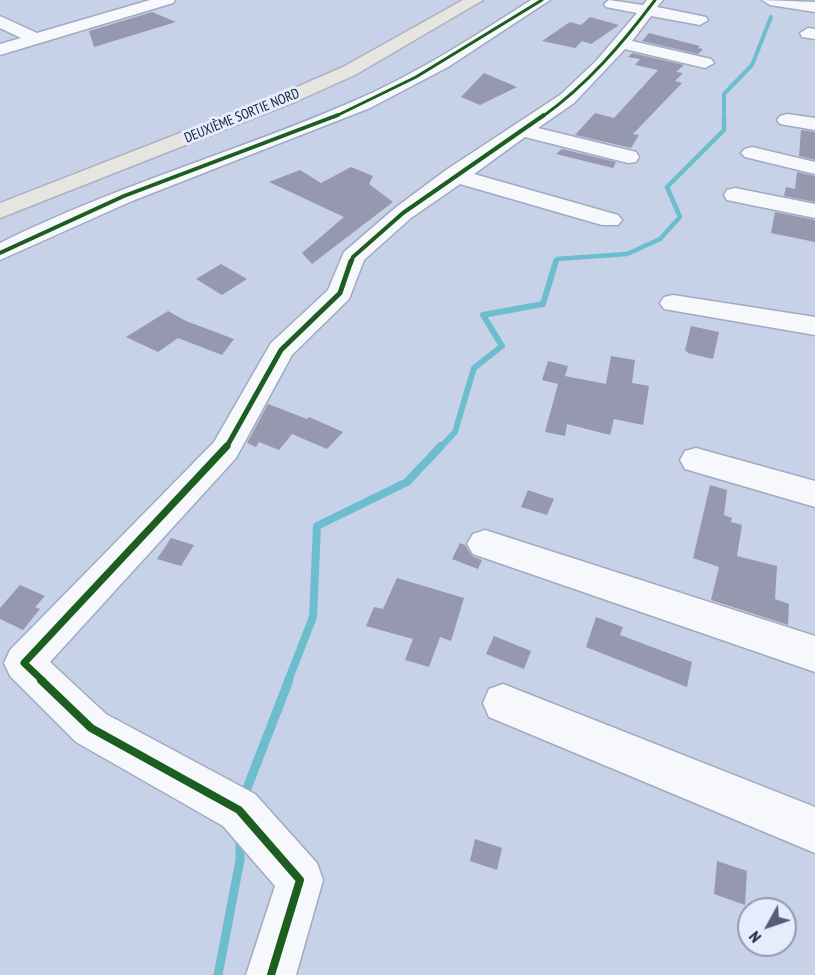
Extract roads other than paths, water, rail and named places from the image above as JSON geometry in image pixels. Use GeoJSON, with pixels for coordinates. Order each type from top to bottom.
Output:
{"type":"FeatureCollection","features":[{"type":"Feature","properties":{"kind":"main road","name":"DEUXIÈME SORTIE NORD"},"geometry":{"type":"LineString","coordinates":[[0,211],[145,156],[320,84],[349,71],[475,0]]}},
{"type":"Feature","properties":{"kind":"street"},"geometry":{"type":"LineString","coordinates":[[0,50],[167,0]]}},
{"type":"Feature","properties":{"kind":"street"},"geometry":{"type":"LineString","coordinates":[[0,253],[79,213],[370,101],[456,55],[542,0]]}},
{"type":"Feature","properties":{"kind":"street"},"geometry":{"type":"LineString","coordinates":[[770,0],[815,7]]}},
{"type":"Feature","properties":{"kind":"street"},"geometry":{"type":"LineString","coordinates":[[96,3],[131,12]]}},
{"type":"Feature","properties":{"kind":"street"},"geometry":{"type":"LineString","coordinates":[[612,4],[651,5],[700,20]]}},
{"type":"Feature","properties":{"kind":"street"},"geometry":{"type":"LineString","coordinates":[[271,975],[300,880],[239,810],[91,728],[12,658],[225,450],[281,350],[340,293],[353,257],[403,213],[454,175],[567,99],[591,79],[610,59],[651,5]]}},
{"type":"Feature","properties":{"kind":"street"},"geometry":{"type":"LineString","coordinates":[[0,21],[37,40]]}},
{"type":"Feature","properties":{"kind":"street"},"geometry":{"type":"LineString","coordinates":[[620,44],[705,63]]}},
{"type":"Feature","properties":{"kind":"street"},"geometry":{"type":"LineString","coordinates":[[788,120],[815,124]]}},
{"type":"Feature","properties":{"kind":"street"},"geometry":{"type":"LineString","coordinates":[[520,130],[628,157]]}},
{"type":"Feature","properties":{"kind":"street"},"geometry":{"type":"LineString","coordinates":[[752,153],[815,168]]}},
{"type":"Feature","properties":{"kind":"street"},"geometry":{"type":"LineString","coordinates":[[454,175],[610,220]]}},
{"type":"Feature","properties":{"kind":"street"},"geometry":{"type":"LineString","coordinates":[[735,195],[815,212]]}},
{"type":"Feature","properties":{"kind":"street"},"geometry":{"type":"LineString","coordinates":[[674,303],[815,326]]}},
{"type":"Feature","properties":{"kind":"street"},"geometry":{"type":"LineString","coordinates":[[696,460],[815,494]]}},
{"type":"Feature","properties":{"kind":"street"},"geometry":{"type":"LineString","coordinates":[[485,544],[815,654]]}},
{"type":"Feature","properties":{"kind":"street"},"geometry":{"type":"LineString","coordinates":[[503,703],[815,830]]}},
{"type":"Feature","properties":{"kind":"waterway"},"geometry":{"type":"LineString","coordinates":[[556,263],[557,259],[627,254],[660,239],[680,217],[667,187],[724,130],[724,94],[752,65],[771,17]]}},
{"type":"Feature","properties":{"kind":"waterway"},"geometry":{"type":"LineString","coordinates":[[440,448],[455,432],[474,368],[502,346],[483,315],[543,304],[556,261]]}},
{"type":"Feature","properties":{"kind":"waterway"},"geometry":{"type":"LineString","coordinates":[[288,681],[313,617],[317,526],[407,482],[441,446]]}},
{"type":"Feature","properties":{"kind":"waterway"},"geometry":{"type":"LineString","coordinates":[[244,796],[289,680]]}},
{"type":"Feature","properties":{"kind":"waterway"},"geometry":{"type":"LineString","coordinates":[[218,975],[240,860],[240,837]]}}]}
